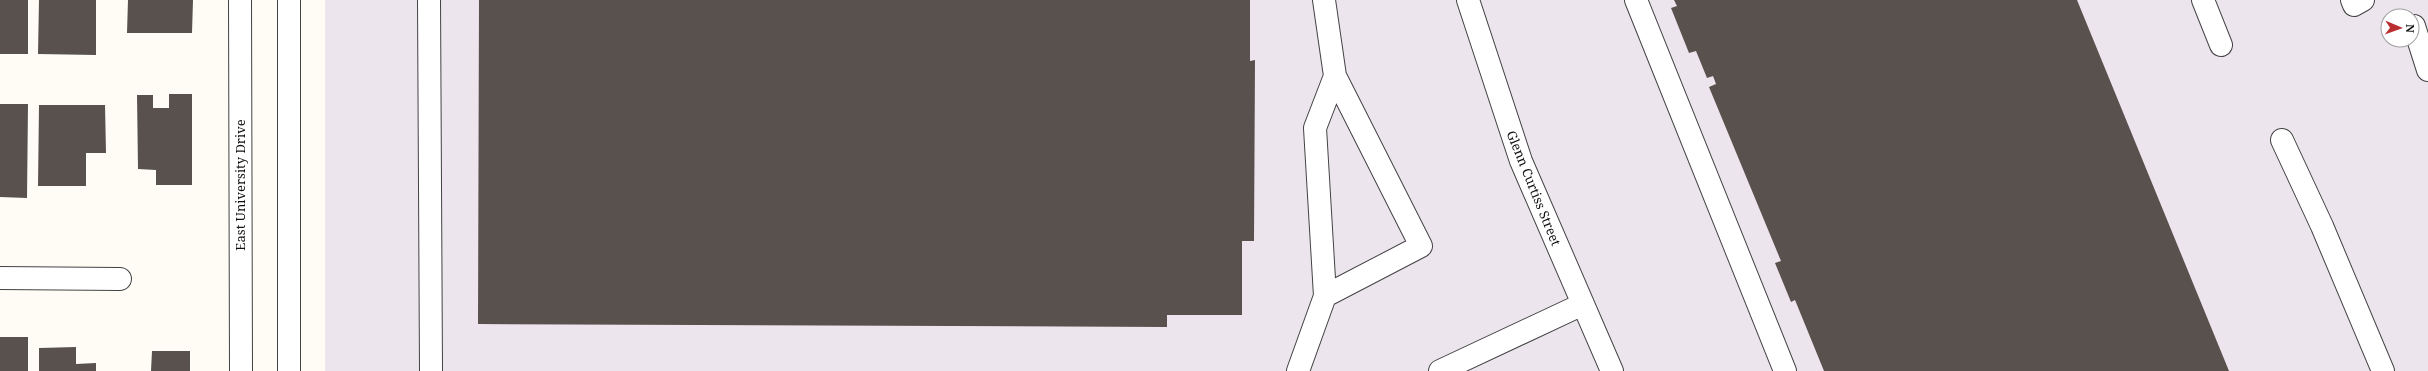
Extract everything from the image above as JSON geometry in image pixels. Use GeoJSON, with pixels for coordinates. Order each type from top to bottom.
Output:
{"type":"FeatureCollection","features":[{"type":"Feature","properties":{"kind":"street","name":"East University Drive"},"geometry":{"type":"LineString","coordinates":[[240,0],[241,371]]}},
{"type":"Feature","properties":{"kind":"street"},"geometry":{"type":"LineString","coordinates":[[289,0],[289,371]]}},
{"type":"Feature","properties":{"kind":"street"},"geometry":{"type":"LineString","coordinates":[[429,0],[431,371]]}},
{"type":"Feature","properties":{"kind":"street"},"geometry":{"type":"LineString","coordinates":[[1324,0],[1335,76],[1420,246],[1325,296]]}},
{"type":"Feature","properties":{"kind":"street","name":"Glenn Curtiss Street"},"geometry":{"type":"LineString","coordinates":[[1468,0],[1521,161],[1612,371]]}},
{"type":"Feature","properties":{"kind":"street"},"geometry":{"type":"LineString","coordinates":[[1636,0],[1785,371]]}},
{"type":"Feature","properties":{"kind":"street"},"geometry":{"type":"LineString","coordinates":[[2203,0],[2221,44]]}},
{"type":"Feature","properties":{"kind":"street"},"geometry":{"type":"LineString","coordinates":[[2352,0],[2354,5],[2363,0]]}},
{"type":"Feature","properties":{"kind":"street"},"geometry":{"type":"LineString","coordinates":[[2420,45],[2428,70]]}},
{"type":"Feature","properties":{"kind":"street"},"geometry":{"type":"LineString","coordinates":[[1298,371],[1325,296],[1314,128],[1335,76]]}},
{"type":"Feature","properties":{"kind":"street"},"geometry":{"type":"LineString","coordinates":[[2282,140],[2322,226],[2383,371]]}},
{"type":"Feature","properties":{"kind":"street"},"geometry":{"type":"LineString","coordinates":[[0,278],[120,279]]}},
{"type":"Feature","properties":{"kind":"street"},"geometry":{"type":"LineString","coordinates":[[1440,371],[1583,304]]}},
{"type":"Feature","properties":{"kind":"shaded area"},"geometry":{"type":"Polygon","coordinates":[[[325,0],[2428,0],[2428,371],[325,371],[325,0]]]}},
{"type":"Feature","properties":{"kind":"building"},"geometry":{"type":"Polygon","coordinates":[[[0,0],[28,0],[28,54],[0,54],[0,0]]]}},
{"type":"Feature","properties":{"kind":"building"},"geometry":{"type":"Polygon","coordinates":[[[39,0],[96,0],[96,55],[38,54],[39,0]]]}},
{"type":"Feature","properties":{"kind":"building"},"geometry":{"type":"Polygon","coordinates":[[[128,0],[193,0],[192,33],[127,33],[128,0]]]}},
{"type":"Feature","properties":{"kind":"building"},"geometry":{"type":"Polygon","coordinates":[[[479,0],[1250,0],[1250,61],[1255,60],[1254,241],[1242,241],[1242,315],[1167,315],[1167,327],[478,324],[479,0]]]}},
{"type":"Feature","properties":{"kind":"building"},"geometry":{"type":"Polygon","coordinates":[[[1674,0],[2077,0],[2229,371],[1824,371],[1795,300],[1791,302],[1775,263],[1781,261],[1709,87],[1716,84],[1713,76],[1707,78],[1696,51],[1689,53],[1671,8],[1677,6],[1674,0]]]}},
{"type":"Feature","properties":{"kind":"building"},"geometry":{"type":"Polygon","coordinates":[[[169,94],[192,94],[192,185],[156,185],[156,170],[138,169],[137,95],[153,95],[153,108],[169,108],[169,94]]]}},
{"type":"Feature","properties":{"kind":"building"},"geometry":{"type":"Polygon","coordinates":[[[0,104],[28,104],[27,198],[0,197],[0,104]]]}},
{"type":"Feature","properties":{"kind":"building"},"geometry":{"type":"Polygon","coordinates":[[[39,105],[105,105],[106,153],[86,153],[86,186],[38,186],[39,105]]]}},
{"type":"Feature","properties":{"kind":"building"},"geometry":{"type":"Polygon","coordinates":[[[0,337],[28,337],[28,371],[0,371],[0,337]]]}},
{"type":"Feature","properties":{"kind":"building"},"geometry":{"type":"Polygon","coordinates":[[[76,347],[76,364],[96,363],[96,371],[39,371],[39,348],[76,347]]]}},
{"type":"Feature","properties":{"kind":"building"},"geometry":{"type":"Polygon","coordinates":[[[152,351],[190,351],[190,371],[151,371],[152,351]]]}}]}
